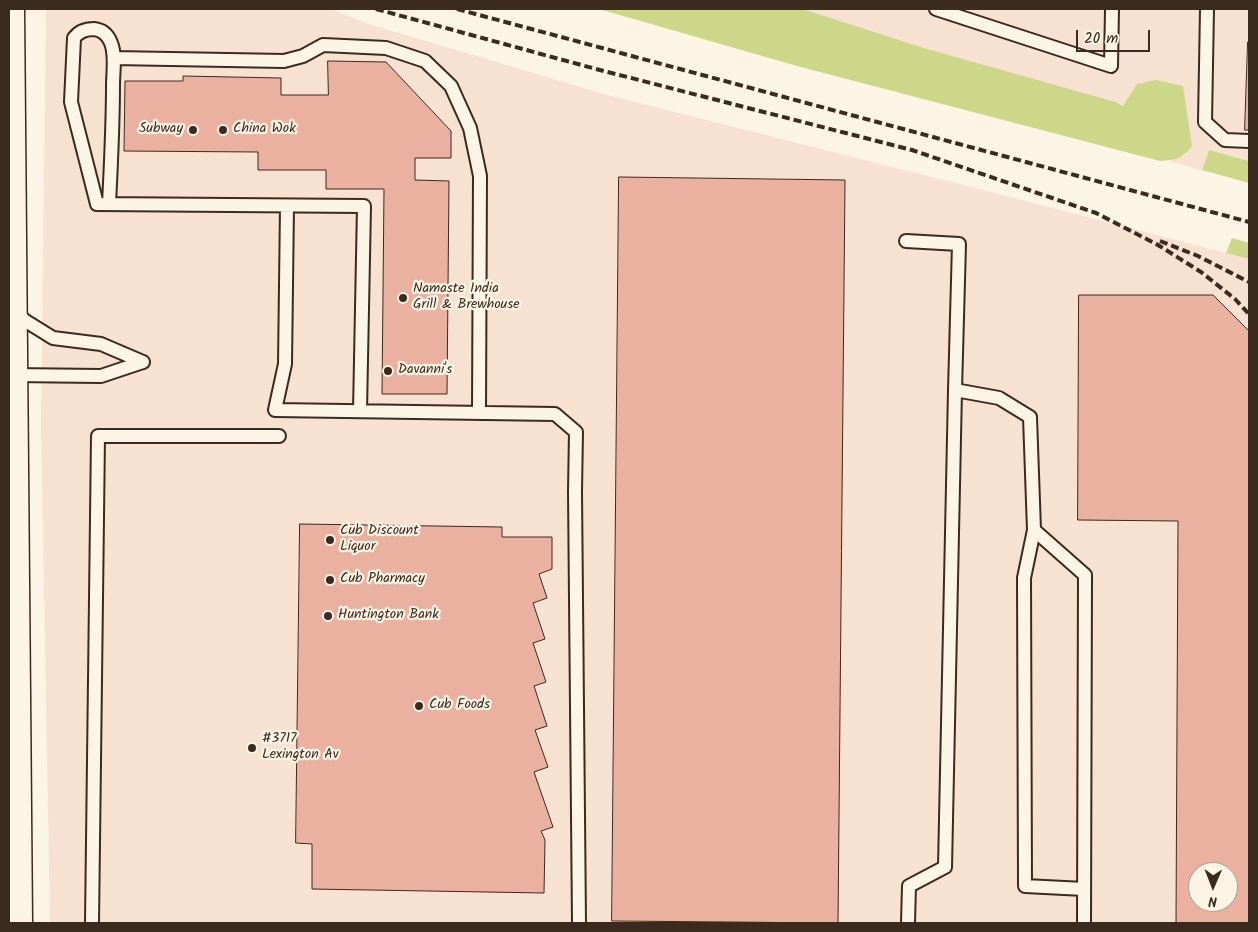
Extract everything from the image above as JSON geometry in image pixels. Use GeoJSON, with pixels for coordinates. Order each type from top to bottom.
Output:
{"type":"FeatureCollection","features":[{"type":"Feature","properties":{"kind":"main road"},"geometry":{"type":"LineString","coordinates":[[10,9],[13,308],[11,376],[18,923]]}},
{"type":"Feature","properties":{"kind":"lane"},"geometry":{"type":"LineString","coordinates":[[936,9],[1111,66],[1112,9]]}},
{"type":"Feature","properties":{"kind":"lane"},"geometry":{"type":"LineString","coordinates":[[1207,9],[1205,122],[1225,140],[1249,141]]}},
{"type":"Feature","properties":{"kind":"lane"},"geometry":{"type":"LineString","coordinates":[[87,29],[103,31],[111,42],[114,58],[113,103],[103,204],[71,102],[74,38],[87,29]]}},
{"type":"Feature","properties":{"kind":"lane"},"geometry":{"type":"LineString","coordinates":[[114,58],[284,62],[303,56],[323,45],[386,48],[425,61],[451,86],[470,128],[480,176],[479,413]]}},
{"type":"Feature","properties":{"kind":"lane"},"geometry":{"type":"LineString","coordinates":[[103,204],[364,206],[360,411]]}},
{"type":"Feature","properties":{"kind":"lane"},"geometry":{"type":"LineString","coordinates":[[287,206],[285,364],[275,410],[555,414],[576,432],[579,923]]}},
{"type":"Feature","properties":{"kind":"lane"},"geometry":{"type":"LineString","coordinates":[[906,241],[959,244],[945,867],[909,886],[908,923]]}},
{"type":"Feature","properties":{"kind":"lane"},"geometry":{"type":"LineString","coordinates":[[11,376],[101,376],[143,362],[101,344],[53,338],[24,320],[13,308]]}},
{"type":"Feature","properties":{"kind":"lane"},"geometry":{"type":"LineString","coordinates":[[955,390],[999,398],[1030,417],[1034,530],[1024,578],[1025,886],[1084,889]]}},
{"type":"Feature","properties":{"kind":"lane"},"geometry":{"type":"LineString","coordinates":[[92,923],[98,436],[279,436]]}},
{"type":"Feature","properties":{"kind":"lane"},"geometry":{"type":"LineString","coordinates":[[1034,530],[1085,575],[1084,923]]}},
{"type":"Feature","properties":{"kind":"shaded area"},"geometry":{"type":"Polygon","coordinates":[[[46,9],[330,9],[369,24],[604,94],[1249,259],[1249,923],[50,923],[41,423],[46,9]]]}},
{"type":"Feature","properties":{"kind":"shaded area"},"geometry":{"type":"Polygon","coordinates":[[[803,9],[1249,9],[1249,161],[1209,150],[1202,170],[1169,161],[1187,154],[1192,146],[1116,102],[924,48],[803,9]]]}},
{"type":"Feature","properties":{"kind":"green space"},"geometry":{"type":"Polygon","coordinates":[[[599,9],[803,9],[924,48],[1116,102],[1123,106],[1137,84],[1156,80],[1183,86],[1192,146],[1185,154],[1178,158],[1160,161],[797,66],[599,9]]]}},
{"type":"Feature","properties":{"kind":"green space"},"geometry":{"type":"Polygon","coordinates":[[[1209,150],[1249,161],[1249,183],[1202,170],[1209,150]]]}},
{"type":"Feature","properties":{"kind":"green space"},"geometry":{"type":"Polygon","coordinates":[[[1232,238],[1249,243],[1249,259],[1226,253],[1232,238]]]}},
{"type":"Feature","properties":{"kind":"building"},"geometry":{"type":"Polygon","coordinates":[[[1248,42],[1249,130],[1245,130],[1248,42]]]}},
{"type":"Feature","properties":{"kind":"building"},"geometry":{"type":"Polygon","coordinates":[[[328,61],[386,62],[451,131],[451,158],[415,158],[415,180],[449,181],[447,394],[382,394],[384,189],[326,189],[326,170],[258,170],[258,152],[124,151],[125,81],[183,81],[183,76],[281,78],[281,95],[328,95],[328,61]]]}},
{"type":"Feature","properties":{"kind":"building"},"geometry":{"type":"Polygon","coordinates":[[[619,177],[845,180],[838,923],[612,921],[619,177]]]}},
{"type":"Feature","properties":{"kind":"building"},"geometry":{"type":"Polygon","coordinates":[[[1079,295],[1213,295],[1249,331],[1249,923],[1176,923],[1178,521],[1078,520],[1079,295]]]}},
{"type":"Feature","properties":{"kind":"building","name":"Cub Foods"},"geometry":{"type":"Polygon","coordinates":[[[300,524],[502,527],[502,537],[552,537],[552,569],[539,574],[547,598],[533,603],[545,639],[533,643],[546,682],[534,686],[547,726],[535,730],[548,767],[534,772],[553,827],[541,831],[545,840],[544,893],[312,889],[312,844],[296,843],[300,524]]]}},
{"type":"Feature","properties":{"kind":"railway"},"geometry":{"type":"LineString","coordinates":[[376,9],[596,69],[912,150],[1096,213],[1158,245],[1201,272],[1235,299],[1249,314]]}},
{"type":"Feature","properties":{"kind":"railway"},"geometry":{"type":"LineString","coordinates":[[457,9],[1249,222]]}},
{"type":"Feature","properties":{"kind":"railway"},"geometry":{"type":"LineString","coordinates":[[1160,241],[1198,256],[1249,282]]}},
{"type":"Feature","properties":{"kind":"place","name":"Subway"},"geometry":{"type":"Point","coordinates":[193,130]}},
{"type":"Feature","properties":{"kind":"place","name":"China Wok"},"geometry":{"type":"Point","coordinates":[223,130]}},
{"type":"Feature","properties":{"kind":"place","name":"Namaste India Grill & Brewhouse"},"geometry":{"type":"Point","coordinates":[403,298]}},
{"type":"Feature","properties":{"kind":"place","name":"Davanni's"},"geometry":{"type":"Point","coordinates":[388,371]}},
{"type":"Feature","properties":{"kind":"place","name":"Cub Discount Liquor"},"geometry":{"type":"Point","coordinates":[330,540]}},
{"type":"Feature","properties":{"kind":"place","name":"Cub Pharmacy"},"geometry":{"type":"Point","coordinates":[330,580]}},
{"type":"Feature","properties":{"kind":"place","name":"Huntington Bank"},"geometry":{"type":"Point","coordinates":[328,616]}},
{"type":"Feature","properties":{"kind":"place","name":"Cub Foods"},"geometry":{"type":"Point","coordinates":[419,706]}},
{"type":"Feature","properties":{"kind":"place","name":"#3717 Lexington Av"},"geometry":{"type":"Point","coordinates":[252,748]}}]}
